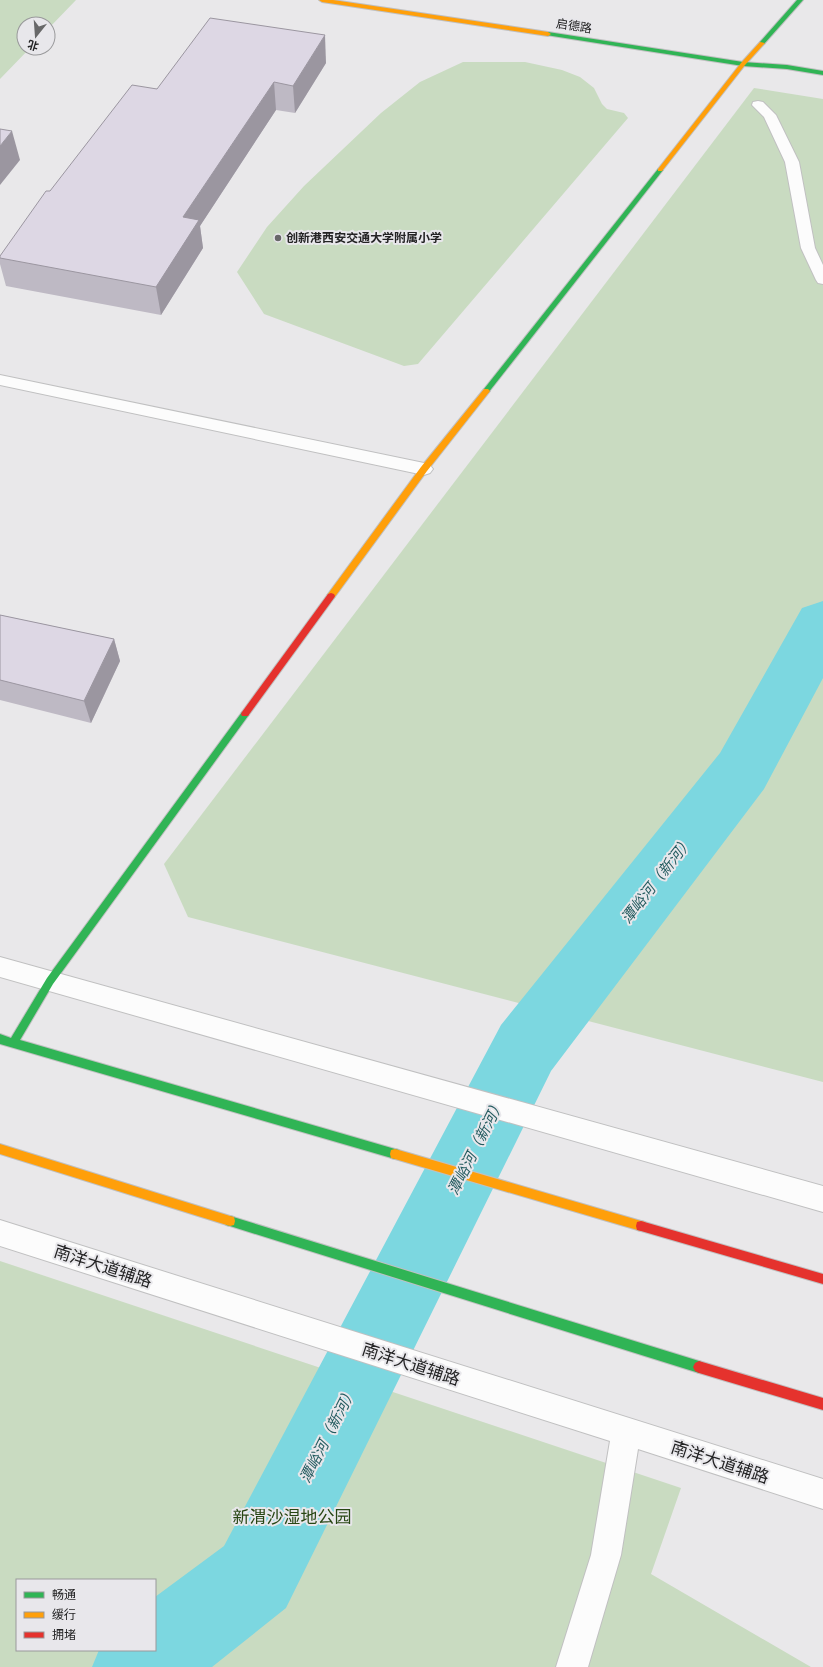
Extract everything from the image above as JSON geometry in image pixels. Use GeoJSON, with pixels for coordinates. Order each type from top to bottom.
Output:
{"type":"FeatureCollection","features":[{"type":"Feature","properties":{"kind":"street","name":"启德路"},"geometry":{"type":"LineString","coordinates":[[322,0],[743,64],[787,67],[823,73]]}},
{"type":"Feature","properties":{"kind":"street"},"geometry":{"type":"LineString","coordinates":[[13,1043],[50,981],[424,469],[743,64],[800,0]]}},
{"type":"Feature","properties":{"kind":"street"},"geometry":{"type":"LineString","coordinates":[[0,380],[424,469]]}},
{"type":"Feature","properties":{"kind":"street"},"geometry":{"type":"LineString","coordinates":[[0,967],[823,1199]]}},
{"type":"Feature","properties":{"kind":"street"},"geometry":{"type":"LineString","coordinates":[[0,1039],[823,1279]]}},
{"type":"Feature","properties":{"kind":"street"},"geometry":{"type":"LineString","coordinates":[[0,1149],[641,1349],[823,1404]]}},
{"type":"Feature","properties":{"kind":"street","name":"南洋大道辅路"},"geometry":{"type":"LineString","coordinates":[[0,1233],[823,1494]]}},
{"type":"Feature","properties":{"kind":"street"},"geometry":{"type":"LineString","coordinates":[[572,1667],[606,1555],[626,1432]]}},
{"type":"Feature","properties":{"kind":"lane"},"geometry":{"type":"LineString","coordinates":[[758,105],[770,115],[792,162],[808,248],[823,280]]}},
{"type":"Feature","properties":{"kind":"green space"},"geometry":{"type":"Polygon","coordinates":[[[0,0],[76,0],[56,21],[56,16],[16,16],[16,56],[22,56],[0,79],[0,0]]]}},
{"type":"Feature","properties":{"kind":"green space"},"geometry":{"type":"Polygon","coordinates":[[[463,62],[525,62],[562,70],[580,77],[594,88],[602,104],[607,109],[624,113],[628,118],[418,364],[404,366],[264,314],[237,272],[267,227],[304,186],[381,113],[420,82],[463,62]]]}},
{"type":"Feature","properties":{"kind":"green space"},"geometry":{"type":"Polygon","coordinates":[[[754,88],[823,99],[823,1082],[188,917],[164,864],[754,88]]]}},
{"type":"Feature","properties":{"kind":"green space","name":"新渭沙湿地公园"},"geometry":{"type":"Polygon","coordinates":[[[0,1261],[681,1488],[651,1574],[811,1667],[0,1667],[0,1261]]]}},
{"type":"Feature","properties":{"kind":"building"},"geometry":{"type":"Polygon","coordinates":[[[210,18],[325,35],[293,86],[274,82],[183,217],[199,220],[156,287],[0,258],[46,191],[50,191],[132,85],[157,89],[210,18]]]}},
{"type":"Feature","properties":{"kind":"building"},"geometry":{"type":"Polygon","coordinates":[[[0,129],[12,131],[0,146],[0,129]]]}},
{"type":"Feature","properties":{"kind":"building"},"geometry":{"type":"Polygon","coordinates":[[[0,615],[114,639],[84,701],[0,680],[0,615]]]}},
{"type":"Feature","properties":{"kind":"waterway","name":"潭峪河（新河）"},"geometry":{"type":"LineString","coordinates":[[138,1667],[255,1577],[526,1048],[742,771],[823,623]]}},
{"type":"Feature","properties":{"kind":"traffic: fast"},"geometry":{"type":"LineString","coordinates":[[762,43],[800,0]]}},
{"type":"Feature","properties":{"kind":"traffic: fast"},"geometry":{"type":"LineString","coordinates":[[548,34],[743,64],[787,67],[823,73]]}},
{"type":"Feature","properties":{"kind":"traffic: fast"},"geometry":{"type":"LineString","coordinates":[[486,391],[660,170]]}},
{"type":"Feature","properties":{"kind":"traffic: fast"},"geometry":{"type":"LineString","coordinates":[[13,1043],[50,981],[245,714]]}},
{"type":"Feature","properties":{"kind":"traffic: fast"},"geometry":{"type":"LineString","coordinates":[[0,1039],[395,1154]]}},
{"type":"Feature","properties":{"kind":"traffic: fast"},"geometry":{"type":"LineString","coordinates":[[230,1221],[699,1367]]}},
{"type":"Feature","properties":{"kind":"traffic: slow"},"geometry":{"type":"LineString","coordinates":[[322,0],[548,34]]}},
{"type":"Feature","properties":{"kind":"traffic: slow"},"geometry":{"type":"LineString","coordinates":[[660,170],[743,64],[762,43]]}},
{"type":"Feature","properties":{"kind":"traffic: slow"},"geometry":{"type":"LineString","coordinates":[[331,596],[424,469],[486,391]]}},
{"type":"Feature","properties":{"kind":"traffic: slow"},"geometry":{"type":"LineString","coordinates":[[0,1149],[230,1221]]}},
{"type":"Feature","properties":{"kind":"traffic: slow"},"geometry":{"type":"LineString","coordinates":[[395,1154],[641,1226]]}},
{"type":"Feature","properties":{"kind":"traffic: jam"},"geometry":{"type":"LineString","coordinates":[[245,714],[331,596]]}},
{"type":"Feature","properties":{"kind":"traffic: jam"},"geometry":{"type":"LineString","coordinates":[[641,1226],[823,1279]]}},
{"type":"Feature","properties":{"kind":"traffic: jam"},"geometry":{"type":"LineString","coordinates":[[699,1367],[823,1404]]}},
{"type":"Feature","properties":{"kind":"place","name":"创新港西安交通大学附属小学"},"geometry":{"type":"Point","coordinates":[278,238]}}]}
